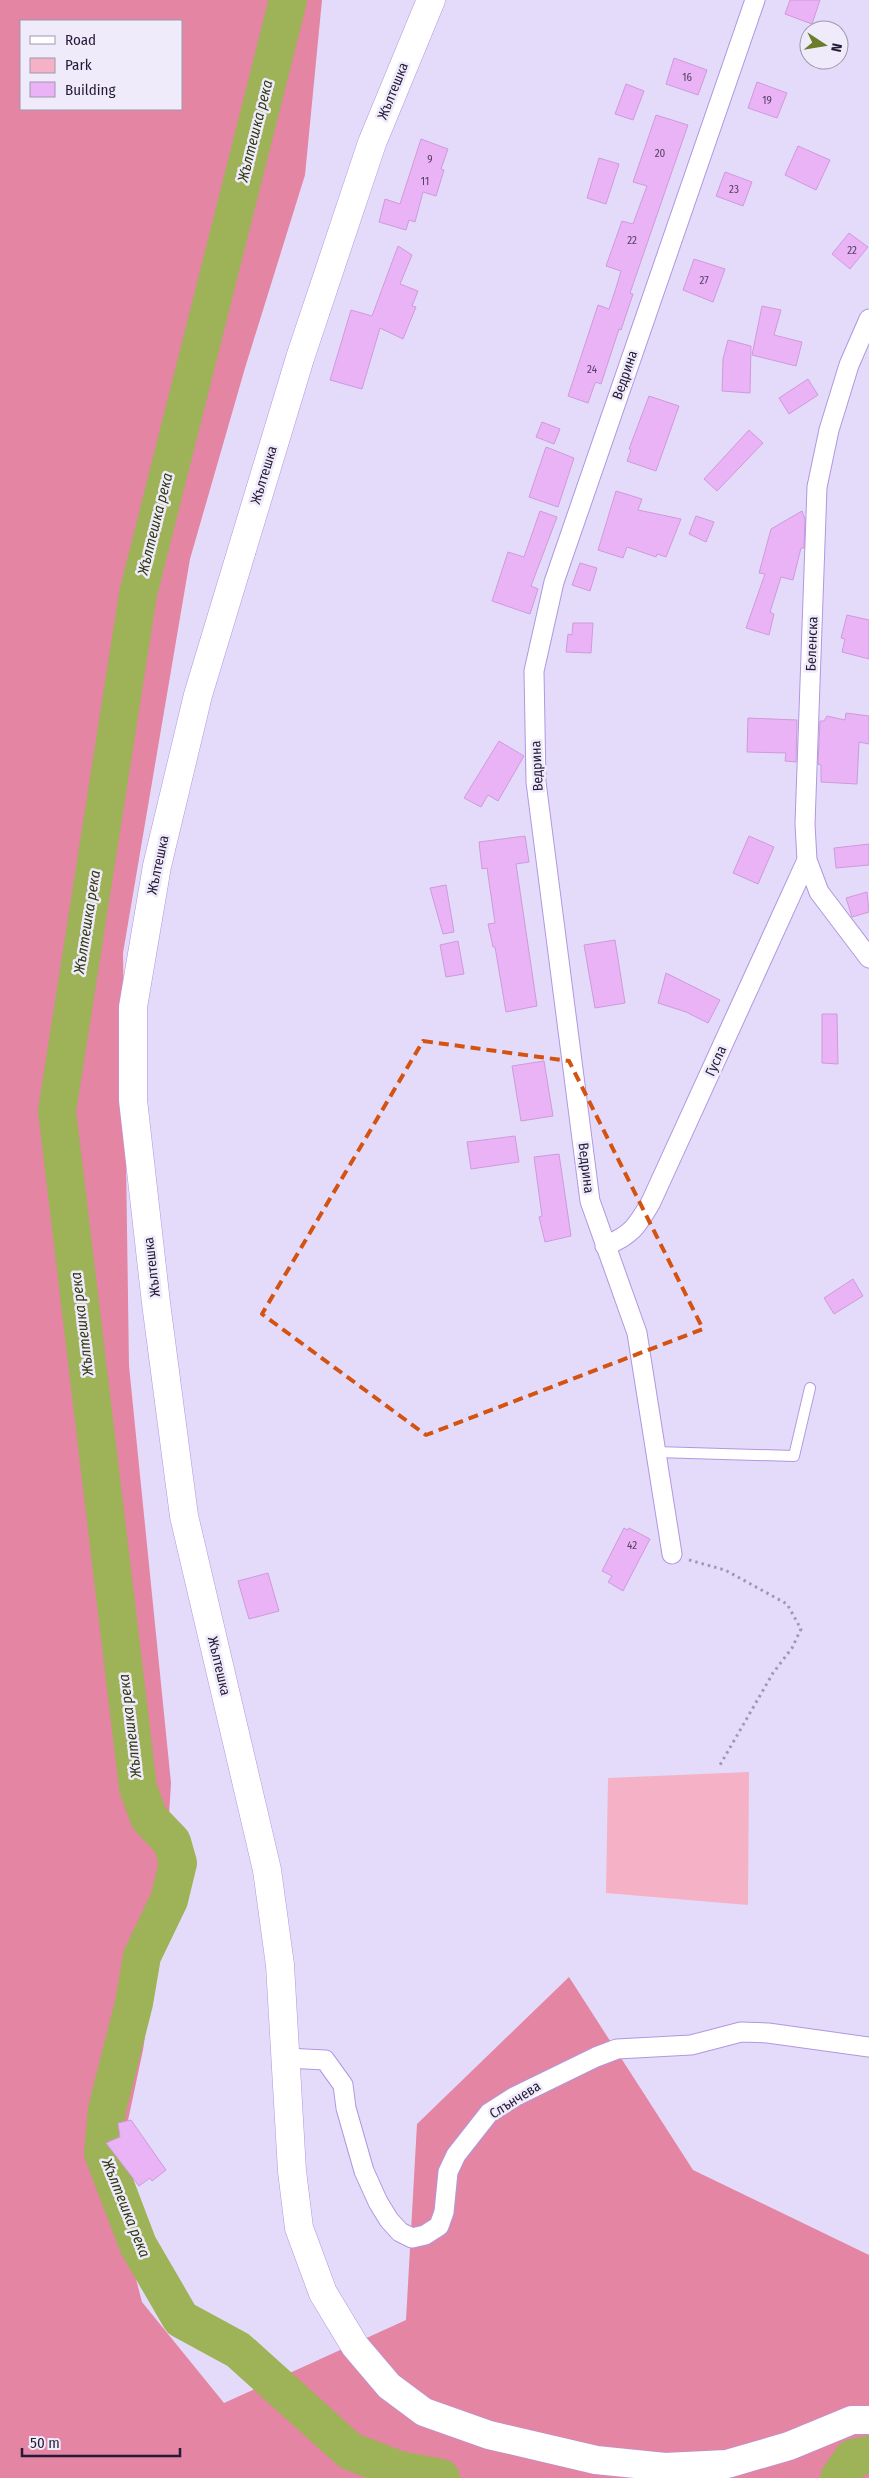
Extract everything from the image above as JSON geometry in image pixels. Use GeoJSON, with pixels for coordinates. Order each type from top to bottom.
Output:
{"type":"FeatureCollection","features":[{"type":"Feature","properties":{"kind":"main road","name":"Жълтешка"},"geometry":{"type":"LineString","coordinates":[[431,0],[372,143],[306,339],[198,695],[156,866],[133,1007],[132,1100],[183,1506],[267,1870],[280,1965],[292,2171],[299,2228],[323,2293],[355,2346],[383,2380],[424,2412],[489,2434],[596,2460],[665,2467],[727,2464],[789,2446],[852,2420],[869,2420]]}},
{"type":"Feature","properties":{"kind":"street","name":"Ведрина"},"geometry":{"type":"LineString","coordinates":[[672,1554],[637,1333],[590,1201],[536,782],[534,671],[554,582],[755,0]]}},
{"type":"Feature","properties":{"kind":"street","name":"Беленска"},"geometry":{"type":"LineString","coordinates":[[869,319],[849,366],[829,430],[817,487],[805,824],[808,860],[819,892],[869,958]]}},
{"type":"Feature","properties":{"kind":"street","name":"Гусла"},"geometry":{"type":"LineString","coordinates":[[605,1246],[624,1238],[636,1228],[651,1202],[808,860]]}},
{"type":"Feature","properties":{"kind":"street","name":"Слънчева"},"geometry":{"type":"LineString","coordinates":[[286,2058],[325,2060],[333,2068],[343,2085],[346,2108],[364,2170],[378,2202],[389,2220],[400,2232],[412,2238],[425,2235],[439,2226],[444,2212],[448,2172],[456,2155],[489,2113],[514,2097],[596,2057],[617,2049],[691,2045],[741,2032],[768,2033],[869,2047]]}},
{"type":"Feature","properties":{"kind":"lane"},"geometry":{"type":"LineString","coordinates":[[656,1452],[794,1456],[810,1388]]}},
{"type":"Feature","properties":{"kind":"path"},"geometry":{"type":"LineString","coordinates":[[672,1554],[725,1570],[787,1604],[801,1629],[792,1648],[773,1673],[720,1765]]}},
{"type":"Feature","properties":{"kind":"highlighted area"},"geometry":{"type":"Polygon","coordinates":[[[423,1041],[569,1061],[703,1329],[426,1435],[262,1314],[423,1041]]]}},
{"type":"Feature","properties":{"kind":"green space"},"geometry":{"type":"Polygon","coordinates":[[[749,1772],[748,1905],[606,1893],[608,1778],[749,1772]]]}},
{"type":"Feature","properties":{"kind":"shaded area"},"geometry":{"type":"Polygon","coordinates":[[[0,0],[322,0],[305,175],[245,368],[190,559],[123,953],[129,1366],[171,1783],[163,1912],[143,2050],[113,2191],[142,2302],[224,2403],[406,2320],[417,2124],[569,1977],[693,2170],[869,2255],[869,2478],[0,2478],[0,0]]]}},
{"type":"Feature","properties":{"kind":"building"},"geometry":{"type":"Polygon","coordinates":[[[790,0],[820,0],[813,20],[801,20],[785,14],[790,0]]]}},
{"type":"Feature","properties":{"kind":"building"},"geometry":{"type":"Polygon","coordinates":[[[674,58],[707,70],[698,95],[666,84],[674,58]]]}},
{"type":"Feature","properties":{"kind":"building"},"geometry":{"type":"Polygon","coordinates":[[[757,82],[787,93],[777,118],[748,108],[757,82]]]}},
{"type":"Feature","properties":{"kind":"building"},"geometry":{"type":"Polygon","coordinates":[[[626,84],[644,91],[633,120],[615,114],[626,84]]]}},
{"type":"Feature","properties":{"kind":"building"},"geometry":{"type":"Polygon","coordinates":[[[656,115],[688,125],[630,293],[633,294],[621,330],[619,329],[601,384],[596,382],[588,403],[568,396],[598,305],[609,309],[616,288],[621,271],[606,266],[622,221],[633,224],[647,186],[633,182],[656,115]]]}},
{"type":"Feature","properties":{"kind":"building"},"geometry":{"type":"Polygon","coordinates":[[[421,139],[448,149],[441,169],[444,170],[436,196],[423,192],[415,222],[409,220],[406,230],[379,222],[385,199],[400,204],[421,139]]]}},
{"type":"Feature","properties":{"kind":"building"},"geometry":{"type":"Polygon","coordinates":[[[798,146],[830,160],[816,190],[785,175],[798,146]]]}},
{"type":"Feature","properties":{"kind":"building"},"geometry":{"type":"Polygon","coordinates":[[[599,158],[619,164],[606,204],[587,198],[599,158]]]}},
{"type":"Feature","properties":{"kind":"building"},"geometry":{"type":"Polygon","coordinates":[[[725,172],[752,182],[743,206],[716,196],[725,172]]]}},
{"type":"Feature","properties":{"kind":"building"},"geometry":{"type":"Polygon","coordinates":[[[849,233],[868,247],[850,269],[832,254],[849,233]]]}},
{"type":"Feature","properties":{"kind":"building"},"geometry":{"type":"Polygon","coordinates":[[[398,246],[412,255],[400,284],[418,291],[412,306],[416,307],[403,339],[380,328],[362,389],[330,380],[351,310],[372,316],[398,246]]]}},
{"type":"Feature","properties":{"kind":"building"},"geometry":{"type":"Polygon","coordinates":[[[694,259],[725,269],[713,302],[683,290],[694,259]]]}},
{"type":"Feature","properties":{"kind":"building"},"geometry":{"type":"Polygon","coordinates":[[[762,306],[781,310],[774,335],[802,342],[796,366],[752,355],[762,306]]]}},
{"type":"Feature","properties":{"kind":"building"},"geometry":{"type":"Polygon","coordinates":[[[728,340],[751,346],[750,393],[722,391],[723,359],[728,340]]]}},
{"type":"Feature","properties":{"kind":"building"},"geometry":{"type":"Polygon","coordinates":[[[808,379],[818,395],[789,414],[779,398],[808,379]]]}},
{"type":"Feature","properties":{"kind":"building"},"geometry":{"type":"Polygon","coordinates":[[[649,396],[679,406],[656,471],[627,461],[631,450],[629,449],[649,396]]]}},
{"type":"Feature","properties":{"kind":"building"},"geometry":{"type":"Polygon","coordinates":[[[542,422],[560,429],[554,444],[536,437],[542,422]]]}},
{"type":"Feature","properties":{"kind":"building"},"geometry":{"type":"Polygon","coordinates":[[[749,430],[763,443],[717,491],[704,479],[749,430]]]}},
{"type":"Feature","properties":{"kind":"building"},"geometry":{"type":"Polygon","coordinates":[[[546,447],[574,458],[558,507],[529,497],[546,447]]]}},
{"type":"Feature","properties":{"kind":"building"},"geometry":{"type":"Polygon","coordinates":[[[616,491],[642,499],[638,510],[681,519],[666,557],[657,554],[656,557],[627,547],[623,558],[598,550],[616,491]]]}},
{"type":"Feature","properties":{"kind":"building"},"geometry":{"type":"Polygon","coordinates":[[[540,511],[557,517],[531,586],[538,589],[530,614],[492,601],[508,552],[524,557],[540,511]]]}},
{"type":"Feature","properties":{"kind":"building"},"geometry":{"type":"Polygon","coordinates":[[[802,511],[805,519],[804,548],[801,548],[793,580],[781,577],[770,612],[774,614],[769,635],[746,628],[765,574],[759,573],[771,529],[802,511]]]}},
{"type":"Feature","properties":{"kind":"building"},"geometry":{"type":"Polygon","coordinates":[[[696,516],[714,522],[706,542],[689,534],[696,516]]]}},
{"type":"Feature","properties":{"kind":"building"},"geometry":{"type":"Polygon","coordinates":[[[580,563],[597,568],[590,591],[572,585],[580,563]]]}},
{"type":"Feature","properties":{"kind":"building"},"geometry":{"type":"Polygon","coordinates":[[[847,615],[869,620],[869,659],[842,652],[845,639],[841,638],[847,615]]]}},
{"type":"Feature","properties":{"kind":"building"},"geometry":{"type":"Polygon","coordinates":[[[573,623],[593,623],[591,653],[566,652],[568,634],[572,635],[573,623]]]}},
{"type":"Feature","properties":{"kind":"building"},"geometry":{"type":"Polygon","coordinates":[[[846,713],[869,716],[869,744],[859,742],[857,784],[821,782],[821,765],[818,764],[820,721],[824,721],[827,716],[845,720],[846,713]]]}},
{"type":"Feature","properties":{"kind":"building"},"geometry":{"type":"Polygon","coordinates":[[[748,718],[797,720],[796,762],[785,761],[786,753],[747,752],[748,718]]]}},
{"type":"Feature","properties":{"kind":"building"},"geometry":{"type":"Polygon","coordinates":[[[499,741],[524,756],[498,801],[488,795],[481,807],[464,798],[499,741]]]}},
{"type":"Feature","properties":{"kind":"building"},"geometry":{"type":"Polygon","coordinates":[[[525,836],[529,862],[516,864],[537,1006],[506,1012],[495,947],[493,947],[488,924],[495,923],[487,868],[482,869],[479,842],[525,836]]]}},
{"type":"Feature","properties":{"kind":"building"},"geometry":{"type":"Polygon","coordinates":[[[749,836],[774,847],[758,884],[733,873],[749,836]]]}},
{"type":"Feature","properties":{"kind":"building"},"geometry":{"type":"Polygon","coordinates":[[[869,844],[869,865],[836,868],[834,848],[869,844]]]}},
{"type":"Feature","properties":{"kind":"building"},"geometry":{"type":"Polygon","coordinates":[[[446,885],[454,932],[443,934],[430,888],[446,885]]]}},
{"type":"Feature","properties":{"kind":"building"},"geometry":{"type":"Polygon","coordinates":[[[867,892],[869,912],[852,917],[846,898],[867,892]]]}},
{"type":"Feature","properties":{"kind":"building"},"geometry":{"type":"Polygon","coordinates":[[[615,940],[625,1003],[595,1008],[584,945],[615,940]]]}},
{"type":"Feature","properties":{"kind":"building"},"geometry":{"type":"Polygon","coordinates":[[[458,941],[464,974],[446,977],[440,945],[458,941]]]}},
{"type":"Feature","properties":{"kind":"building"},"geometry":{"type":"Polygon","coordinates":[[[666,973],[720,1000],[708,1023],[686,1012],[658,1003],[666,973]]]}},
{"type":"Feature","properties":{"kind":"building"},"geometry":{"type":"Polygon","coordinates":[[[822,1014],[837,1014],[838,1064],[822,1063],[822,1014]]]}},
{"type":"Feature","properties":{"kind":"building"},"geometry":{"type":"Polygon","coordinates":[[[544,1061],[553,1116],[521,1121],[512,1066],[544,1061]]]}},
{"type":"Feature","properties":{"kind":"building"},"geometry":{"type":"Polygon","coordinates":[[[515,1136],[519,1162],[471,1169],[467,1142],[515,1136]]]}},
{"type":"Feature","properties":{"kind":"building"},"geometry":{"type":"Polygon","coordinates":[[[559,1154],[571,1236],[545,1242],[539,1217],[542,1216],[534,1157],[559,1154]]]}},
{"type":"Feature","properties":{"kind":"building"},"geometry":{"type":"Polygon","coordinates":[[[853,1279],[863,1296],[834,1314],[824,1298],[853,1279]]]}},
{"type":"Feature","properties":{"kind":"building"},"geometry":{"type":"Polygon","coordinates":[[[624,1528],[628,1530],[629,1528],[650,1539],[623,1591],[608,1582],[612,1576],[602,1571],[624,1528]]]}},
{"type":"Feature","properties":{"kind":"building"},"geometry":{"type":"Polygon","coordinates":[[[268,1573],[279,1611],[249,1619],[238,1581],[268,1573]]]}},
{"type":"Feature","properties":{"kind":"building"},"geometry":{"type":"Polygon","coordinates":[[[131,2120],[166,2170],[152,2181],[150,2178],[139,2186],[106,2143],[120,2137],[118,2123],[131,2120]]]}},
{"type":"Feature","properties":{"kind":"waterway","name":"Жълтешка река"},"geometry":{"type":"LineString","coordinates":[[288,0],[138,594],[57,1111],[138,1788],[149,1818],[172,1842],[178,1863],[169,1900],[142,1956],[134,2003],[107,2109],[103,2153],[138,2245],[181,2319],[238,2350],[350,2451],[399,2470],[441,2478]]}},
{"type":"Feature","properties":{"kind":"waterway","name":"Жълтешка река"},"geometry":{"type":"LineString","coordinates":[[839,2478],[853,2458],[869,2455]]}}]}
